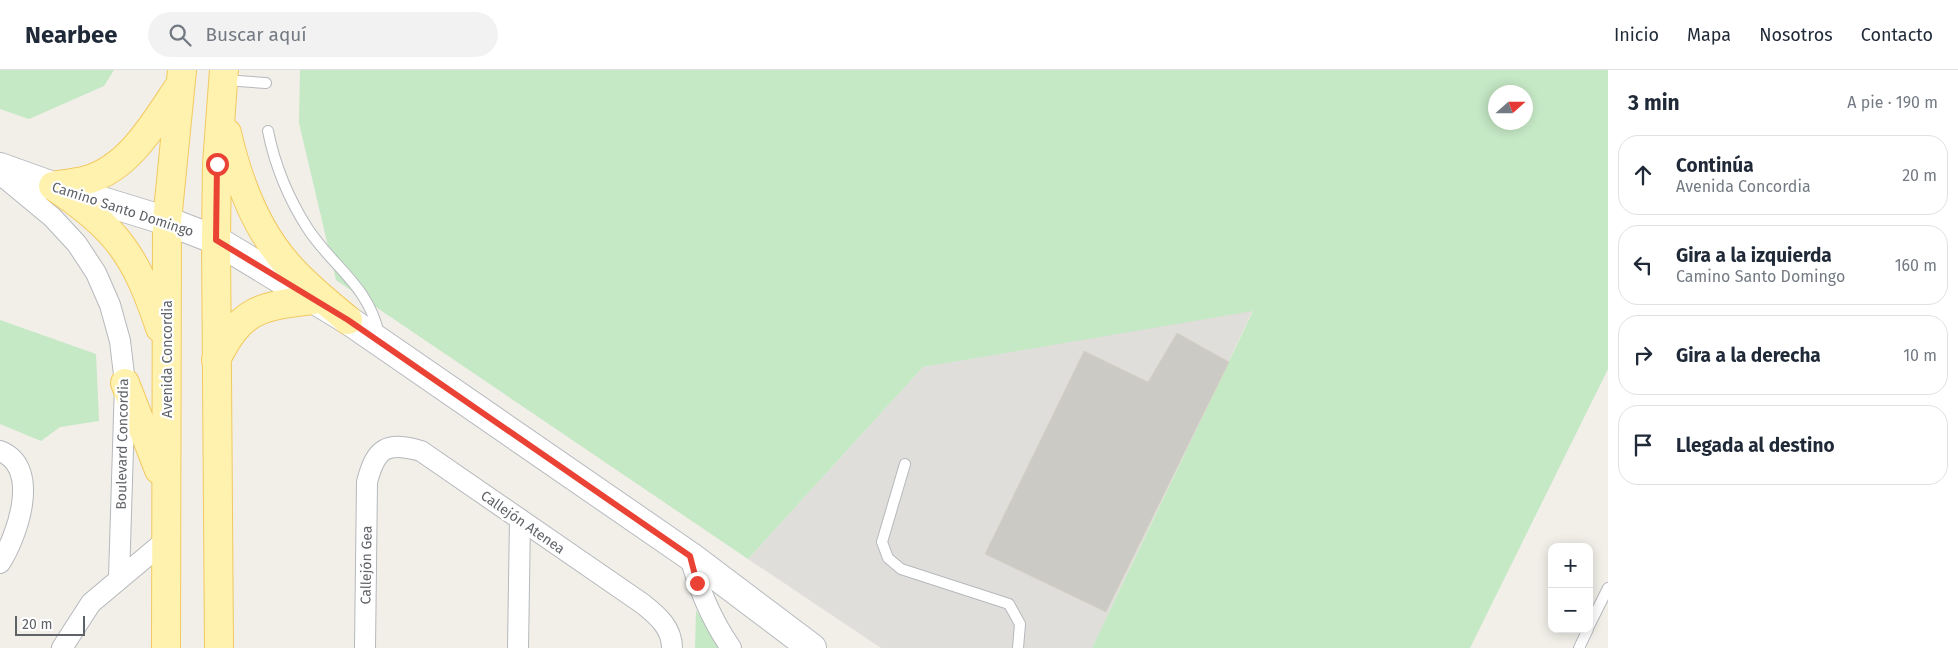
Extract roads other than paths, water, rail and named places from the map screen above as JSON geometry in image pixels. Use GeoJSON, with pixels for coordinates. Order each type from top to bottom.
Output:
{"type":"FeatureCollection","features":[{"type":"Feature","properties":{"kind":"main road"},"geometry":{"type":"LineString","coordinates":[[53,186],[88,180],[121,161],[150,128],[186,75]]}},
{"type":"Feature","properties":{"kind":"main road","name":"Avenida Concordia"},"geometry":{"type":"LineString","coordinates":[[186,75],[192,231],[216,362],[219,648]]}},
{"type":"Feature","properties":{"kind":"main road"},"geometry":{"type":"LineString","coordinates":[[223,81],[234,161],[256,218],[276,252],[288,266],[348,320]]}},
{"type":"Feature","properties":{"kind":"main road","name":"Avenida Concordia"},"geometry":{"type":"LineString","coordinates":[[166,648],[165,487],[167,350],[192,231],[217,164],[223,81]]}},
{"type":"Feature","properties":{"kind":"main road"},"geometry":{"type":"LineString","coordinates":[[53,186],[94,215],[112,232],[125,250],[149,295],[167,350]]}},
{"type":"Feature","properties":{"kind":"main road"},"geometry":{"type":"LineString","coordinates":[[192,231],[199,400],[217,440]]}},
{"type":"Feature","properties":{"kind":"main road"},"geometry":{"type":"LineString","coordinates":[[216,362],[228,337],[254,312],[271,305],[313,300]]}},
{"type":"Feature","properties":{"kind":"main road"},"geometry":{"type":"LineString","coordinates":[[126,383],[165,487]]}},
{"type":"Feature","properties":{"kind":"street","name":"Camino Santo Domingo"},"geometry":{"type":"LineString","coordinates":[[0,167],[192,231],[348,320],[690,556],[812,648]]}},
{"type":"Feature","properties":{"kind":"street","name":"Boulevard Concordia"},"geometry":{"type":"LineString","coordinates":[[0,174],[52,217],[77,244],[96,273],[110,305],[120,341],[126,383],[119,578]]}},
{"type":"Feature","properties":{"kind":"street","name":"Callejón Atenea"},"geometry":{"type":"LineString","coordinates":[[367,482],[373,461],[379,452],[390,447],[403,446],[421,451],[655,614],[667,627],[672,648]]}},
{"type":"Feature","properties":{"kind":"street"},"geometry":{"type":"LineString","coordinates":[[0,452],[6,454],[15,463],[20,474],[23,509],[19,525],[0,562]]}},
{"type":"Feature","properties":{"kind":"street","name":"Callejón Gea"},"geometry":{"type":"LineString","coordinates":[[365,648],[367,482]]}},
{"type":"Feature","properties":{"kind":"street"},"geometry":{"type":"LineString","coordinates":[[518,648],[520,519]]}},
{"type":"Feature","properties":{"kind":"street"},"geometry":{"type":"LineString","coordinates":[[62,648],[91,603],[165,541]]}},
{"type":"Feature","properties":{"kind":"street"},"geometry":{"type":"LineString","coordinates":[[690,556],[705,605],[731,648]]}},
{"type":"Feature","properties":{"kind":"lane"},"geometry":{"type":"LineString","coordinates":[[223,81],[266,83]]}},
{"type":"Feature","properties":{"kind":"lane"},"geometry":{"type":"LineString","coordinates":[[268,131],[274,160],[286,190],[308,230],[352,279],[369,304],[375,316],[380,343]]}},
{"type":"Feature","properties":{"kind":"lane"},"geometry":{"type":"LineString","coordinates":[[905,464],[882,542],[888,558],[901,568],[1009,604],[1020,624],[1018,648]]}},
{"type":"Feature","properties":{"kind":"lane"},"geometry":{"type":"LineString","coordinates":[[1593,620],[1608,588]]}},
{"type":"Feature","properties":{"kind":"lane"},"geometry":{"type":"LineString","coordinates":[[1579,648],[1586,633]]}}]}
